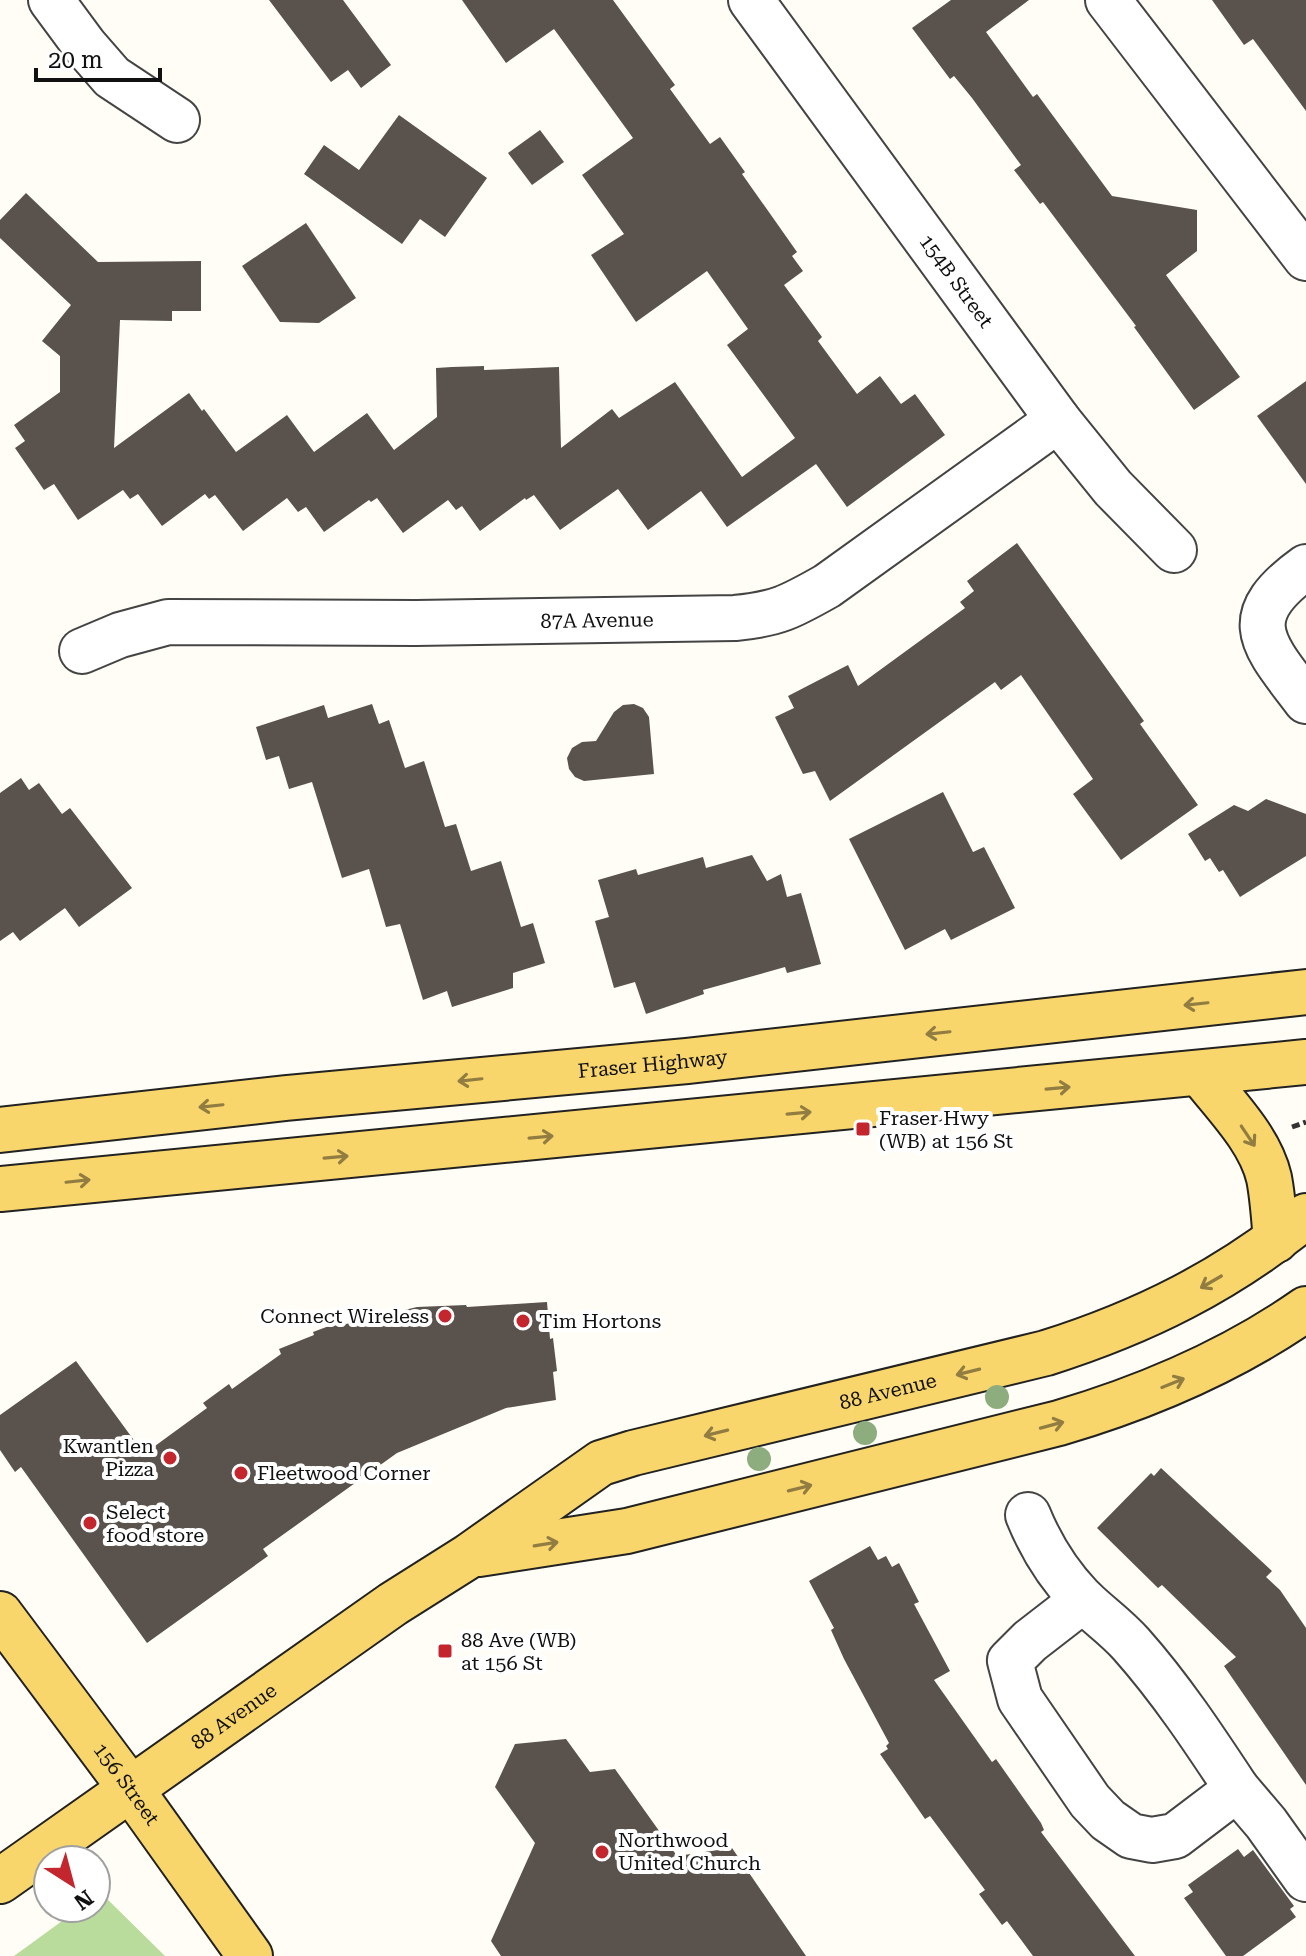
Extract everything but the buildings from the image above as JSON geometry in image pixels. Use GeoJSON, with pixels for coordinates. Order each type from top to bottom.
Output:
{"type":"FeatureCollection","features":[{"type":"Feature","properties":{"kind":"main road","name":"Fraser Highway"},"geometry":{"type":"LineString","coordinates":[[0,1130],[286,1098],[687,1061],[1295,988]]}},
{"type":"Feature","properties":{"kind":"main road"},"geometry":{"type":"LineString","coordinates":[[0,1189],[1306,1062]]}},
{"type":"Feature","properties":{"kind":"main road"},"geometry":{"type":"LineString","coordinates":[[1201,1074],[1251,1139],[1291,1228]]}},
{"type":"Feature","properties":{"kind":"main road","name":"88 Avenue"},"geometry":{"type":"LineString","coordinates":[[0,1881],[393,1604],[469,1556],[601,1463],[1046,1353],[1083,1341],[1151,1315],[1214,1281],[1291,1228]]}},
{"type":"Feature","properties":{"kind":"main road","name":"88 Avenue"},"geometry":{"type":"LineString","coordinates":[[469,1556],[627,1531],[1073,1419],[1184,1379],[1306,1309]]}},
{"type":"Feature","properties":{"kind":"main road","name":"156 Street"},"geometry":{"type":"LineString","coordinates":[[0,1614],[250,1956]]}},
{"type":"Feature","properties":{"kind":"street"},"geometry":{"type":"LineString","coordinates":[[51,0],[112,77],[177,120]]}},
{"type":"Feature","properties":{"kind":"street","name":"154B Street"},"geometry":{"type":"LineString","coordinates":[[751,0],[1058,420],[1113,488],[1174,550]]}},
{"type":"Feature","properties":{"kind":"street"},"geometry":{"type":"LineString","coordinates":[[1108,0],[1306,258]]}},
{"type":"Feature","properties":{"kind":"street","name":"87A Avenue"},"geometry":{"type":"LineString","coordinates":[[82,651],[120,635],[168,622],[416,623],[735,618],[782,611],[827,586],[1058,420]]}},
{"type":"Feature","properties":{"kind":"street"},"geometry":{"type":"LineString","coordinates":[[1306,567],[1272,596],[1261,630],[1267,648],[1306,701]]}},
{"type":"Feature","properties":{"kind":"street"},"geometry":{"type":"LineString","coordinates":[[1028,1515],[1040,1546],[1060,1574],[1130,1644],[1171,1692],[1237,1789],[1306,1879]]}},
{"type":"Feature","properties":{"kind":"street"},"geometry":{"type":"LineString","coordinates":[[1083,1600],[1030,1641],[1010,1661],[1020,1699],[1090,1801],[1108,1820],[1131,1836],[1152,1840],[1175,1836],[1237,1789]]}},
{"type":"Feature","properties":{"kind":"green space"},"geometry":{"type":"Polygon","coordinates":[[[112,1904],[165,1956],[14,1956],[58,1924],[112,1924],[112,1904]]]}},
{"type":"Feature","properties":{"kind":"place","name":"Fraser Hwy (WB) at 156 St"},"geometry":{"type":"Point","coordinates":[863,1129]}},
{"type":"Feature","properties":{"kind":"place","name":"Connect Wireless"},"geometry":{"type":"Point","coordinates":[445,1316]}},
{"type":"Feature","properties":{"kind":"place","name":"Tim Hortons"},"geometry":{"type":"Point","coordinates":[523,1321]}},
{"type":"Feature","properties":{"kind":"place","name":"Kwantlen Pizza"},"geometry":{"type":"Point","coordinates":[170,1458]}},
{"type":"Feature","properties":{"kind":"place","name":"Fleetwood Corner"},"geometry":{"type":"Point","coordinates":[241,1473]}},
{"type":"Feature","properties":{"kind":"place","name":"Select food store"},"geometry":{"type":"Point","coordinates":[90,1523]}},
{"type":"Feature","properties":{"kind":"place","name":"88 Ave (WB) at 156 St"},"geometry":{"type":"Point","coordinates":[445,1651]}},
{"type":"Feature","properties":{"kind":"place","name":"Northwood United Church"},"geometry":{"type":"Point","coordinates":[602,1852]}}]}
